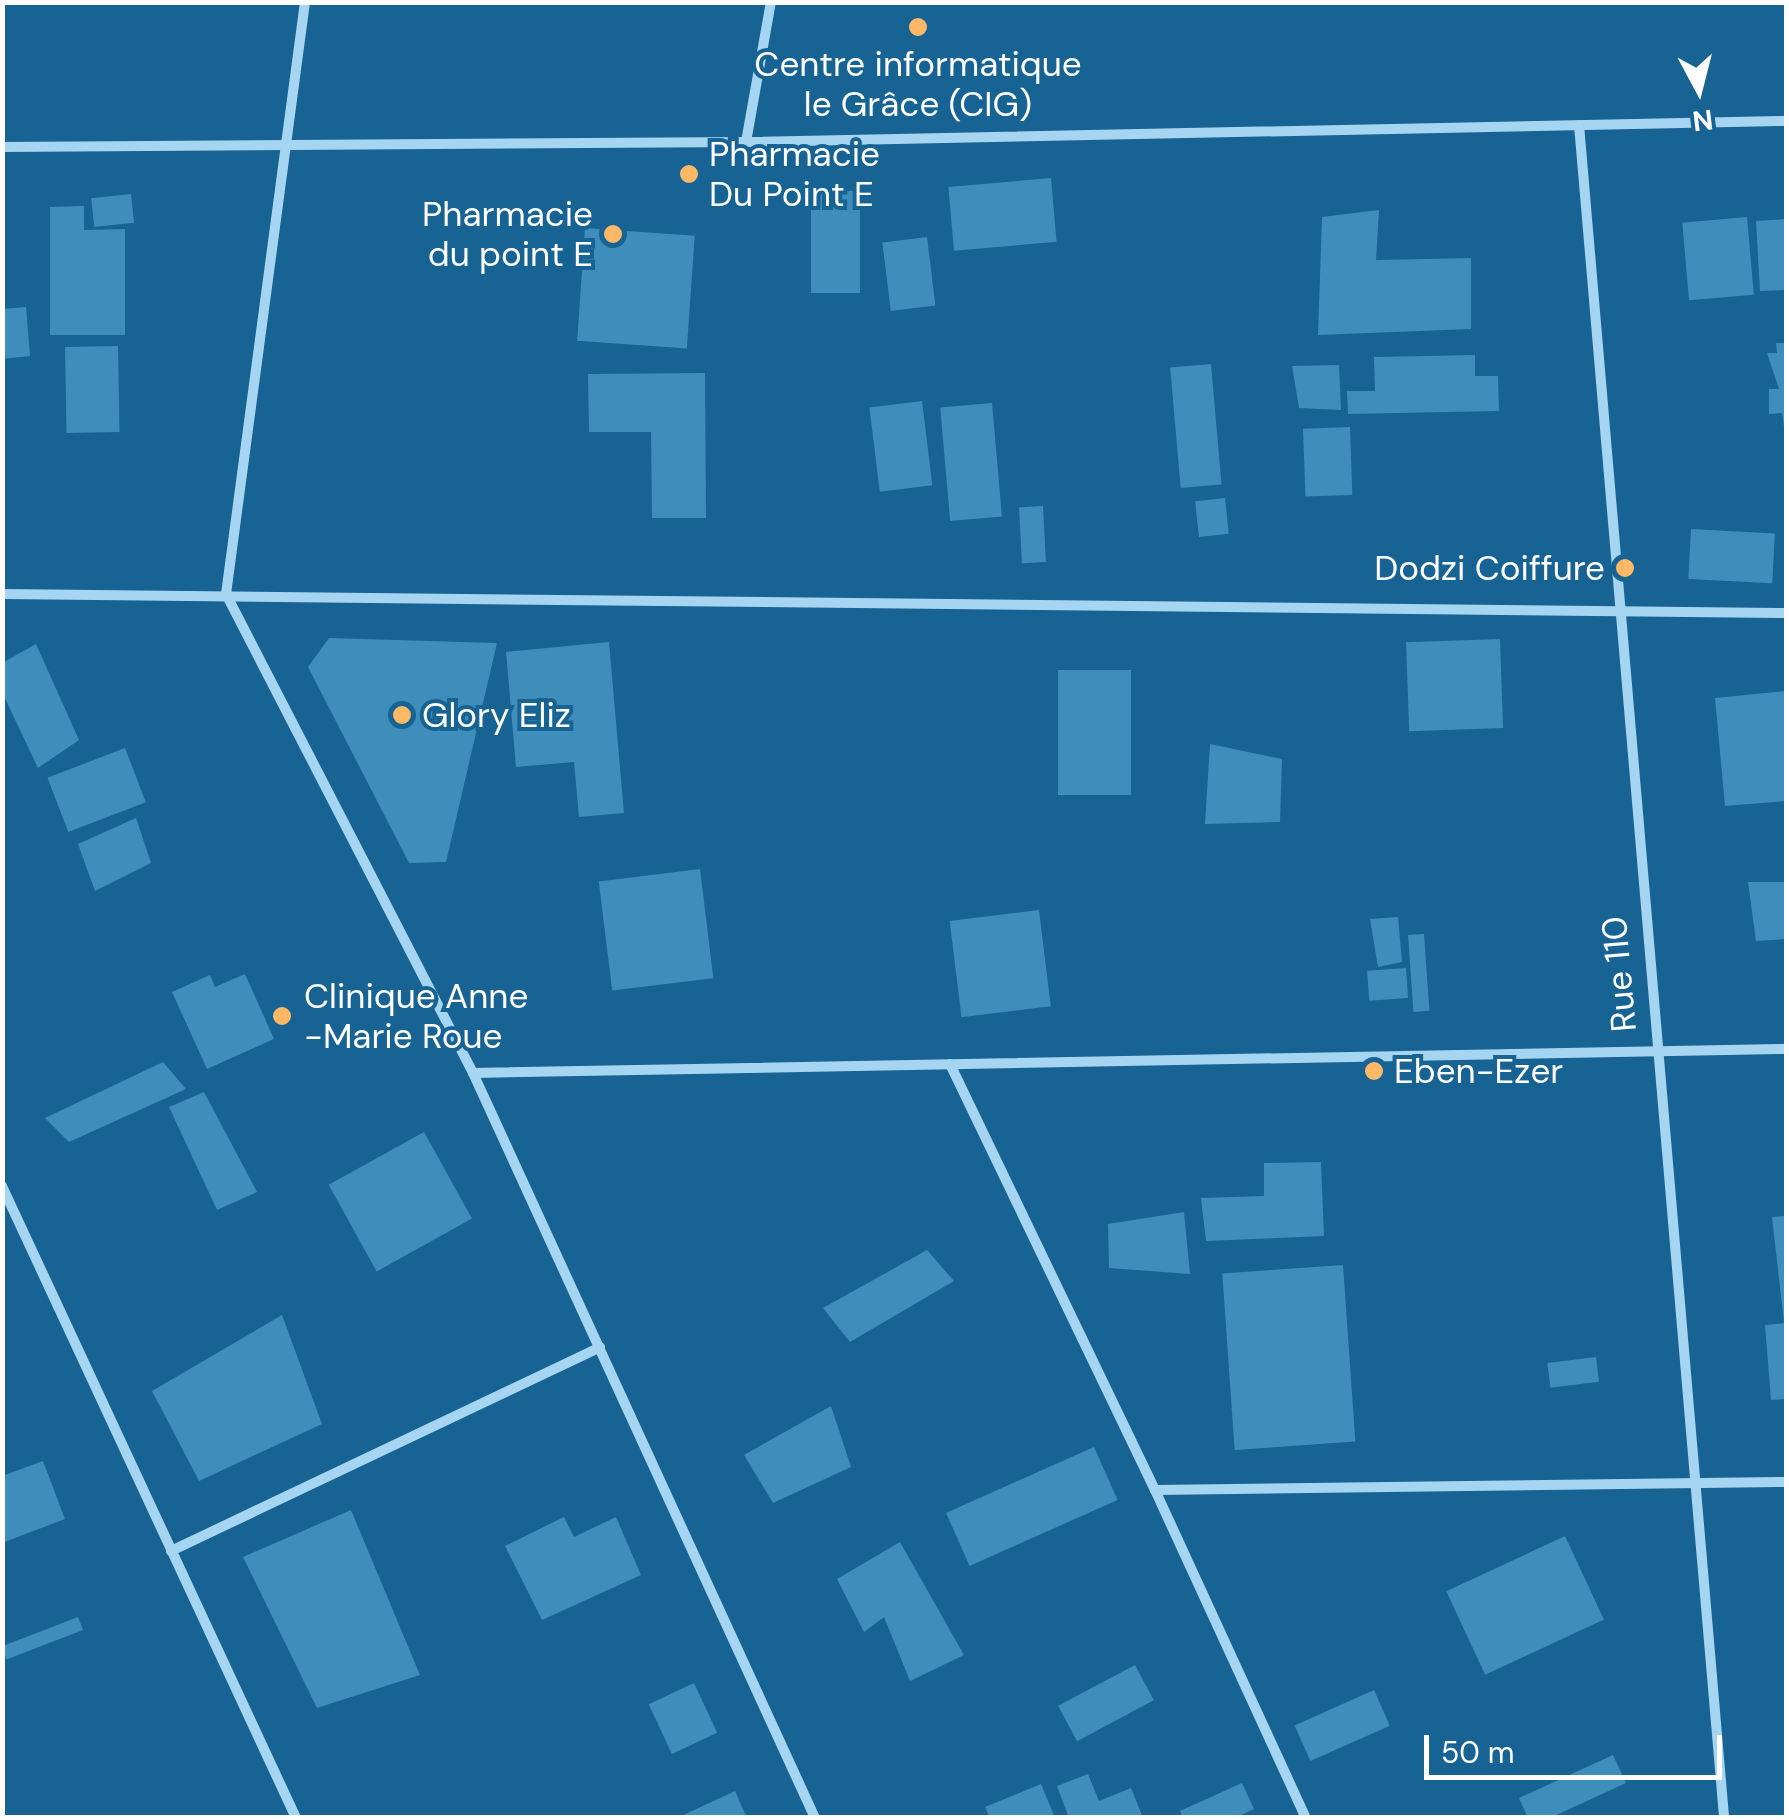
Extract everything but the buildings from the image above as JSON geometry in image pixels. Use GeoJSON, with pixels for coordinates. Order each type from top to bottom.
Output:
{"type":"FeatureCollection","features":[{"type":"Feature","properties":{"kind":"street"},"geometry":{"type":"LineString","coordinates":[[306,2],[226,594],[473,1073],[815,1818]]}},
{"type":"Feature","properties":{"kind":"street"},"geometry":{"type":"LineString","coordinates":[[746,142],[771,2]]}},
{"type":"Feature","properties":{"kind":"street"},"geometry":{"type":"LineString","coordinates":[[2,147],[746,142],[1786,122]]}},
{"type":"Feature","properties":{"kind":"street","name":"Rue 110"},"geometry":{"type":"LineString","coordinates":[[1579,125],[1653,1052],[1724,1818]]}},
{"type":"Feature","properties":{"kind":"street"},"geometry":{"type":"LineString","coordinates":[[2,594],[1618,615],[1786,613]]}},
{"type":"Feature","properties":{"kind":"street"},"geometry":{"type":"LineString","coordinates":[[473,1073],[1786,1049]]}},
{"type":"Feature","properties":{"kind":"street"},"geometry":{"type":"LineString","coordinates":[[950,1064],[1155,1490],[1306,1818]]}},
{"type":"Feature","properties":{"kind":"street"},"geometry":{"type":"LineString","coordinates":[[2,1186],[296,1818]]}},
{"type":"Feature","properties":{"kind":"street"},"geometry":{"type":"LineString","coordinates":[[171,1551],[600,1348]]}},
{"type":"Feature","properties":{"kind":"street"},"geometry":{"type":"LineString","coordinates":[[1155,1490],[1786,1482]]}},
{"type":"Feature","properties":{"kind":"place","name":"Centre informatique le Grâce (CIG)"},"geometry":{"type":"Point","coordinates":[918,27]}},
{"type":"Feature","properties":{"kind":"place","name":"Pharmacie Du Point E"},"geometry":{"type":"Point","coordinates":[689,174]}},
{"type":"Feature","properties":{"kind":"place","name":"Pharmacie du point E"},"geometry":{"type":"Point","coordinates":[613,234]}},
{"type":"Feature","properties":{"kind":"place","name":"Dodzi Coiffure"},"geometry":{"type":"Point","coordinates":[1625,568]}},
{"type":"Feature","properties":{"kind":"place","name":"Glory Eliz"},"geometry":{"type":"Point","coordinates":[402,715]}},
{"type":"Feature","properties":{"kind":"place","name":"Clinique Anne -Marie Roue"},"geometry":{"type":"Point","coordinates":[282,1016]}},
{"type":"Feature","properties":{"kind":"place","name":"Eben-Ezer"},"geometry":{"type":"Point","coordinates":[1374,1071]}}]}
